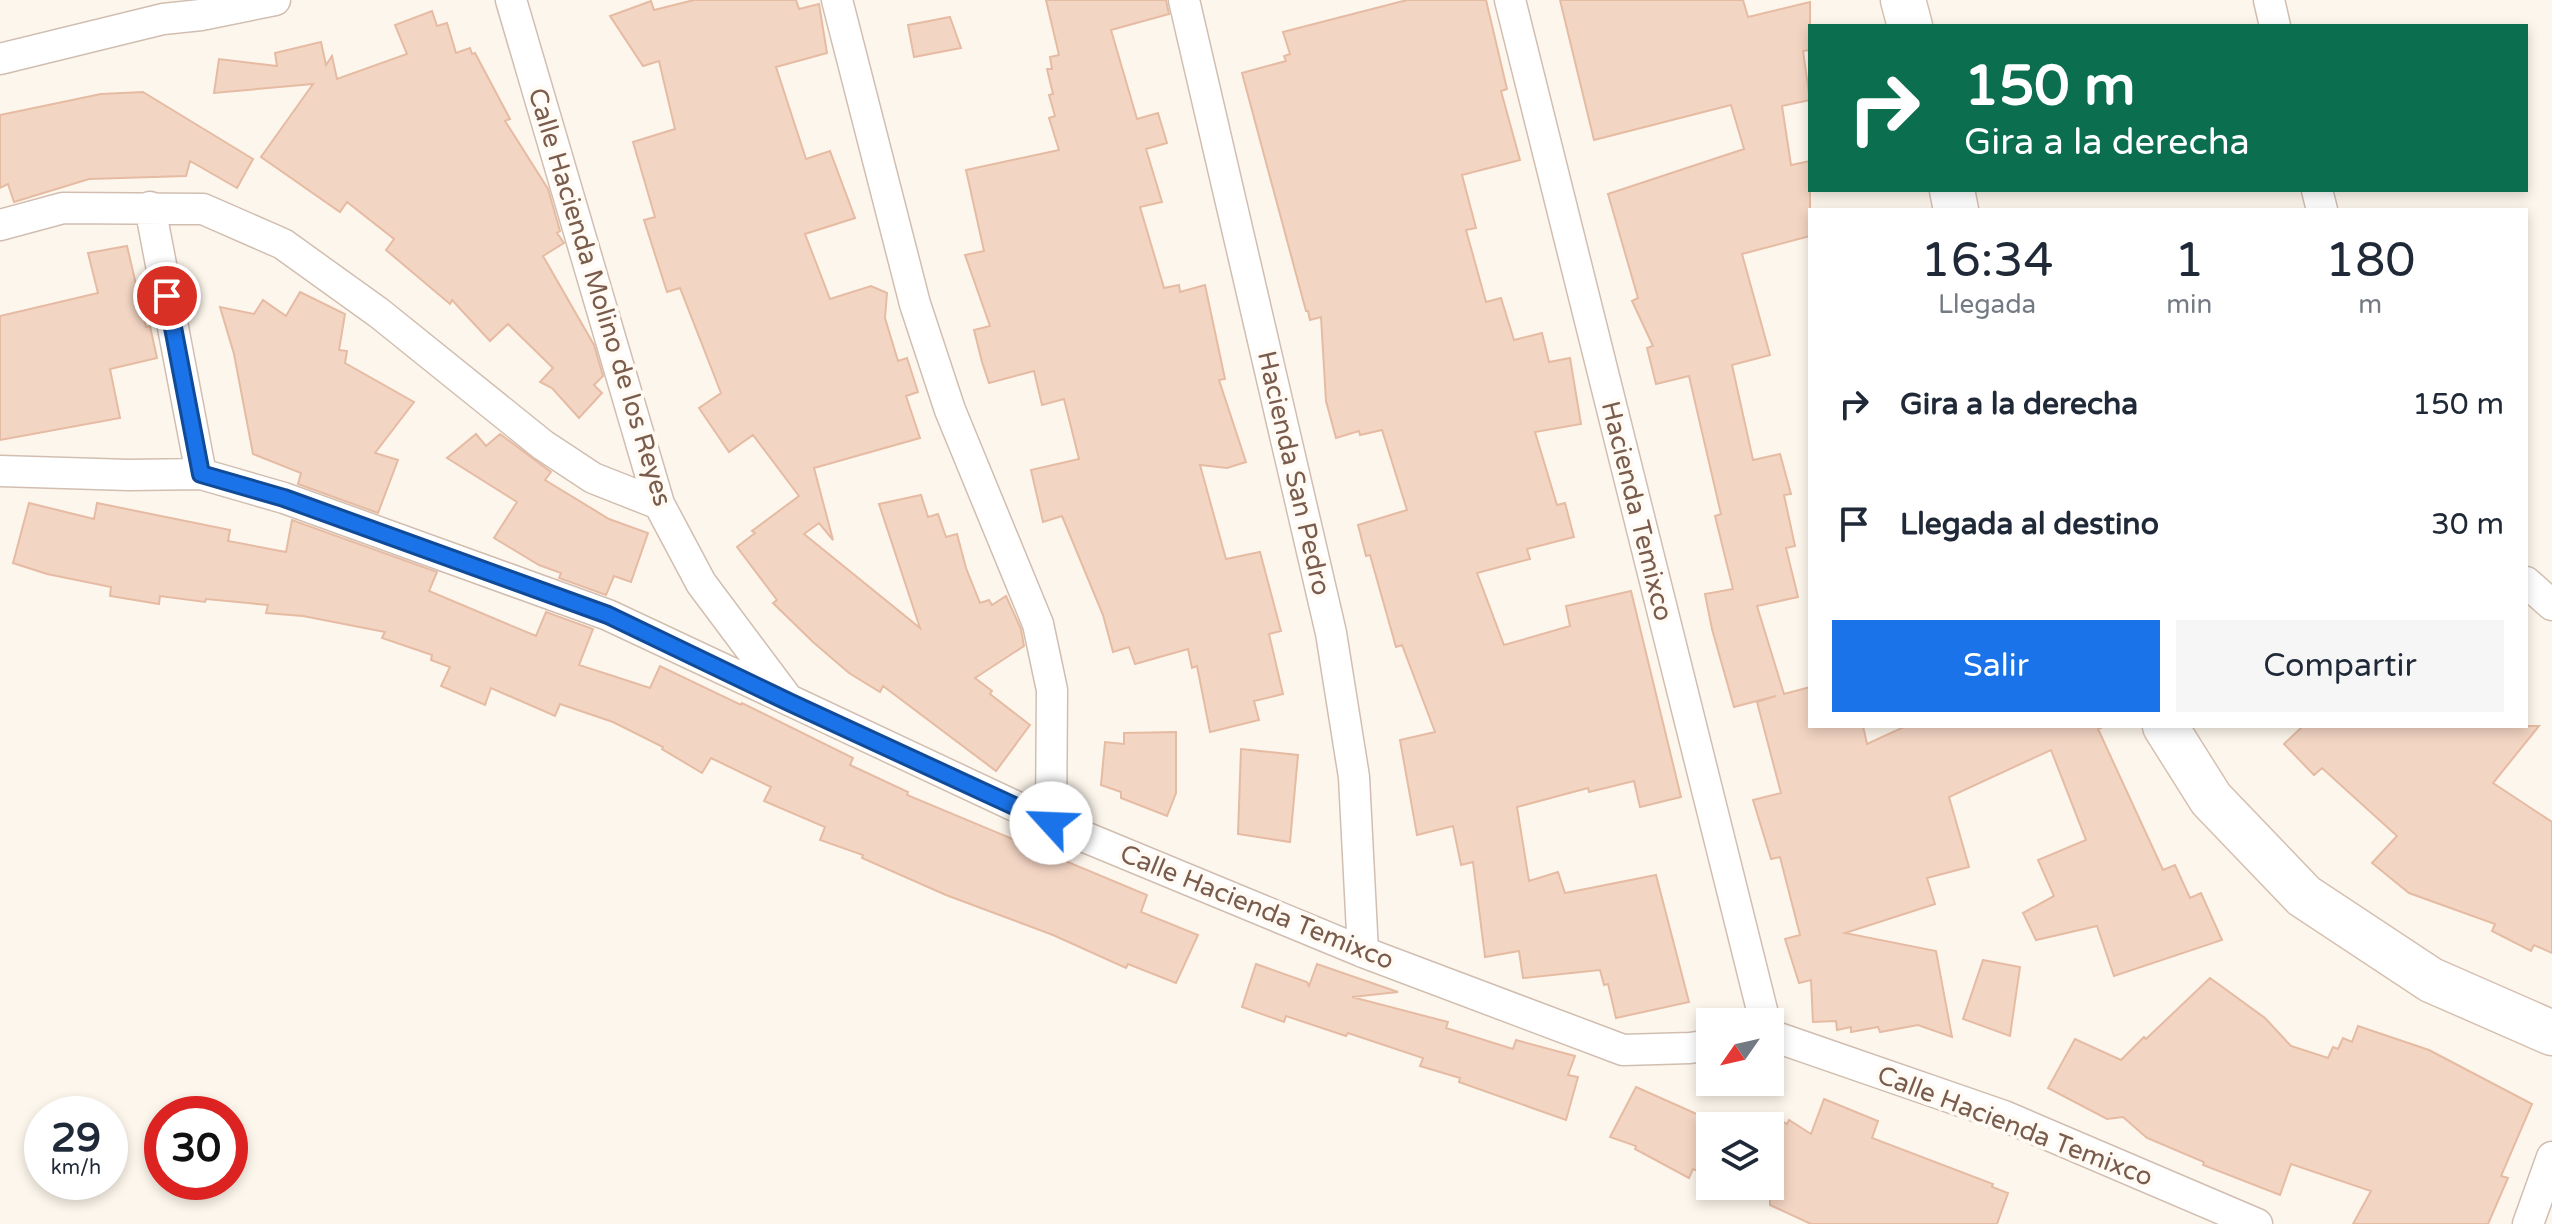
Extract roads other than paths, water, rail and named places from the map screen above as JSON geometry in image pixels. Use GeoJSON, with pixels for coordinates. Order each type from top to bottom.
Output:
{"type":"FeatureCollection","features":[{"type":"Feature","properties":{"kind":"main road"},"geometry":{"type":"LineString","coordinates":[[1903,0],[1909,24]]}},
{"type":"Feature","properties":{"kind":"main road"},"geometry":{"type":"LineString","coordinates":[[2166,728],[2211,799],[2304,896],[2431,980],[2552,1033]]}},
{"type":"Feature","properties":{"kind":"street"},"geometry":{"type":"LineString","coordinates":[[0,59],[224,5],[275,0]]}},
{"type":"Feature","properties":{"kind":"street","name":"Calle Hacienda Molino de los Reyes"},"geometry":{"type":"LineString","coordinates":[[511,0],[659,504],[701,583],[791,703]]}},
{"type":"Feature","properties":{"kind":"street"},"geometry":{"type":"LineString","coordinates":[[837,0],[915,304],[950,410],[1038,624],[1052,690],[1051,823]]}},
{"type":"Feature","properties":{"kind":"street","name":"Hacienda San Pedro"},"geometry":{"type":"LineString","coordinates":[[1184,0],[1331,633],[1354,777],[1363,952]]}},
{"type":"Feature","properties":{"kind":"street","name":"Hacienda Temixco"},"geometry":{"type":"LineString","coordinates":[[1510,0],[1762,1008]]}},
{"type":"Feature","properties":{"kind":"street"},"geometry":{"type":"LineString","coordinates":[[2269,0],[2275,24]]}},
{"type":"Feature","properties":{"kind":"street"},"geometry":{"type":"LineString","coordinates":[[150,207],[201,474]]}},
{"type":"Feature","properties":{"kind":"street"},"geometry":{"type":"LineString","coordinates":[[0,225],[63,208],[203,209],[283,244],[379,313],[543,445],[593,478],[659,504]]}},
{"type":"Feature","properties":{"kind":"street","name":"Calle Hacienda Temixco"},"geometry":{"type":"LineString","coordinates":[[0,471],[201,474],[284,498],[608,615],[1051,823],[1363,952],[1623,1050],[1696,1047]]}},
{"type":"Feature","properties":{"kind":"street"},"geometry":{"type":"LineString","coordinates":[[2528,584],[2552,605]]}},
{"type":"Feature","properties":{"kind":"street","name":"Calle Hacienda Temixco"},"geometry":{"type":"LineString","coordinates":[[1784,1040],[2004,1116],[2257,1224]]}},
{"type":"Feature","properties":{"kind":"street"},"geometry":{"type":"LineString","coordinates":[[2528,1224],[2552,1157]]}}]}
